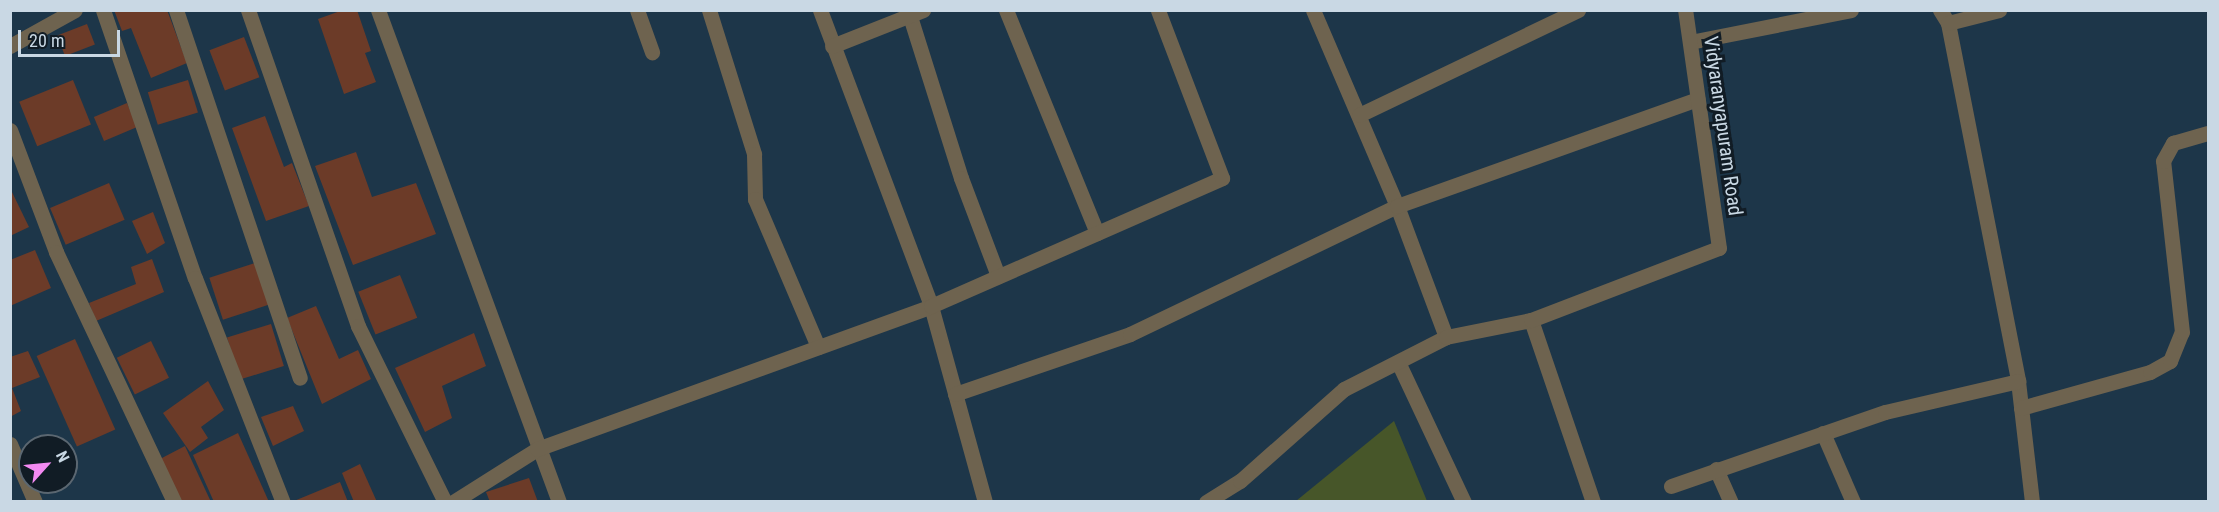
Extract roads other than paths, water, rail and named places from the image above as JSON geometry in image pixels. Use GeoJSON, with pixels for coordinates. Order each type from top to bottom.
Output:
{"type":"FeatureCollection","features":[{"type":"Feature","properties":{"kind":"street"},"geometry":{"type":"LineString","coordinates":[[10,46],[75,10]]}},
{"type":"Feature","properties":{"kind":"street"},"geometry":{"type":"LineString","coordinates":[[103,10],[195,278],[283,501]]}},
{"type":"Feature","properties":{"kind":"street"},"geometry":{"type":"LineString","coordinates":[[176,10],[300,378]]}},
{"type":"Feature","properties":{"kind":"street"},"geometry":{"type":"LineString","coordinates":[[248,10],[358,326],[445,501]]}},
{"type":"Feature","properties":{"kind":"street"},"geometry":{"type":"LineString","coordinates":[[378,10],[537,449],[559,501]]}},
{"type":"Feature","properties":{"kind":"street"},"geometry":{"type":"LineString","coordinates":[[637,10],[652,52]]}},
{"type":"Feature","properties":{"kind":"street"},"geometry":{"type":"LineString","coordinates":[[710,10],[754,154],[755,199],[818,347]]}},
{"type":"Feature","properties":{"kind":"street"},"geometry":{"type":"LineString","coordinates":[[820,10],[931,306],[985,501]]}},
{"type":"Feature","properties":{"kind":"street"},"geometry":{"type":"LineString","coordinates":[[1006,10],[1097,233]]}},
{"type":"Feature","properties":{"kind":"street"},"geometry":{"type":"LineString","coordinates":[[453,501],[537,449],[931,306],[1222,178],[1158,10]]}},
{"type":"Feature","properties":{"kind":"street"},"geometry":{"type":"LineString","coordinates":[[1314,10],[1397,206],[1446,337]]}},
{"type":"Feature","properties":{"kind":"street"},"geometry":{"type":"LineString","coordinates":[[1359,115],[1578,10]]}},
{"type":"Feature","properties":{"kind":"street","name":"Vidyaranyapuram Road"},"geometry":{"type":"LineString","coordinates":[[1531,320],[1719,248],[1685,10]]}},
{"type":"Feature","properties":{"kind":"street"},"geometry":{"type":"LineString","coordinates":[[1690,42],[1851,10]]}},
{"type":"Feature","properties":{"kind":"street"},"geometry":{"type":"LineString","coordinates":[[1999,10],[1944,17],[2018,381],[2031,501]]}},
{"type":"Feature","properties":{"kind":"street"},"geometry":{"type":"LineString","coordinates":[[832,46],[913,12],[961,178],[998,276]]}},
{"type":"Feature","properties":{"kind":"street"},"geometry":{"type":"LineString","coordinates":[[955,394],[1130,334],[1397,206],[1698,99]]}},
{"type":"Feature","properties":{"kind":"street"},"geometry":{"type":"LineString","coordinates":[[10,130],[56,252],[174,501]]}},
{"type":"Feature","properties":{"kind":"street"},"geometry":{"type":"LineString","coordinates":[[2021,408],[2151,372],[2170,361],[2182,332],[2163,161],[2173,143],[2208,133]]}},
{"type":"Feature","properties":{"kind":"street"},"geometry":{"type":"LineString","coordinates":[[1206,501],[1240,481],[1344,389],[1446,337],[1531,320],[1593,501]]}},
{"type":"Feature","properties":{"kind":"street"},"geometry":{"type":"LineString","coordinates":[[1398,362],[1464,501]]}},
{"type":"Feature","properties":{"kind":"street"},"geometry":{"type":"LineString","coordinates":[[1671,486],[1885,412],[2018,381]]}},
{"type":"Feature","properties":{"kind":"street"},"geometry":{"type":"LineString","coordinates":[[1823,433],[1853,501]]}},
{"type":"Feature","properties":{"kind":"street"},"geometry":{"type":"LineString","coordinates":[[10,444],[35,501]]}},
{"type":"Feature","properties":{"kind":"street"},"geometry":{"type":"LineString","coordinates":[[1716,469],[1731,501]]}}]}
